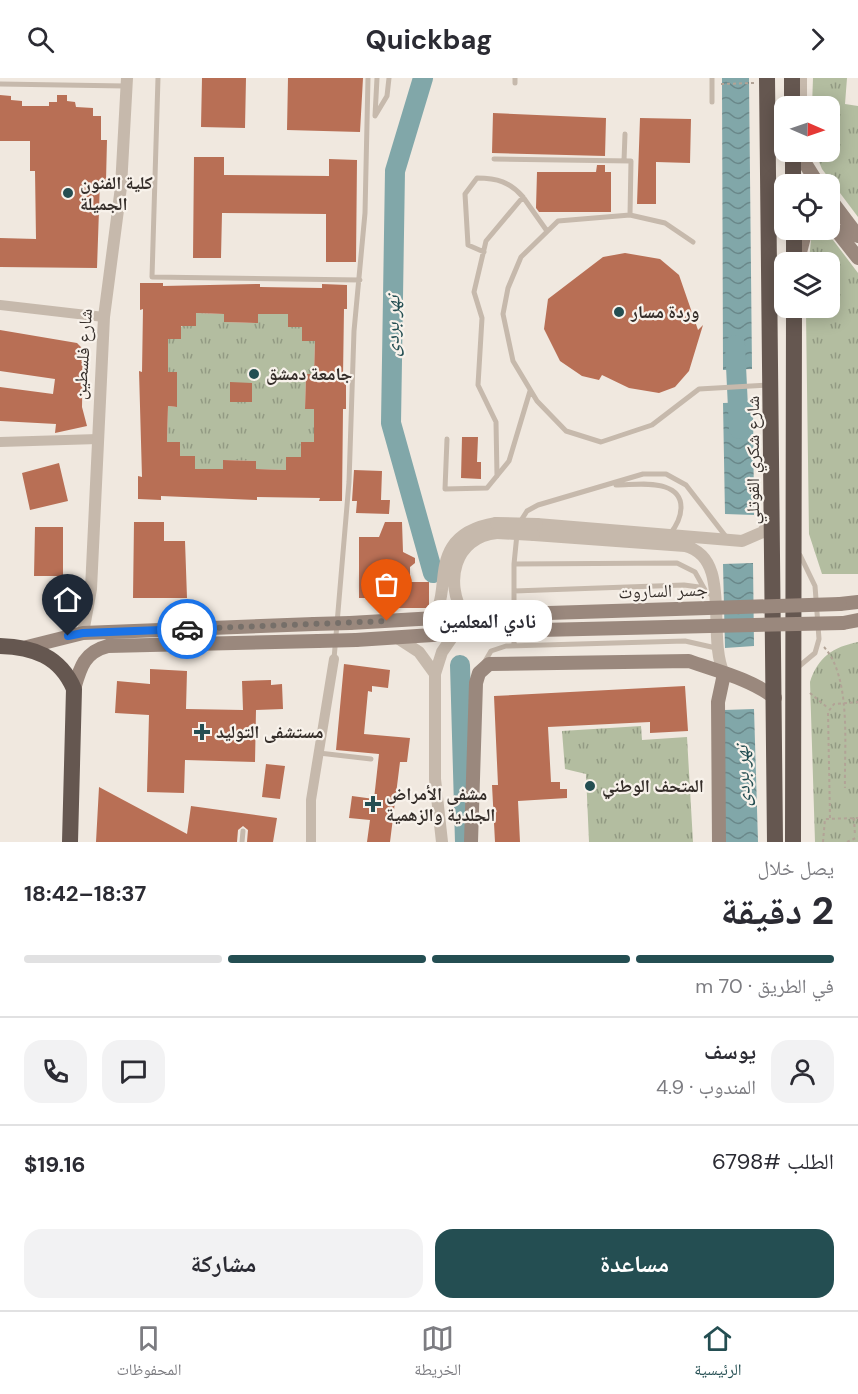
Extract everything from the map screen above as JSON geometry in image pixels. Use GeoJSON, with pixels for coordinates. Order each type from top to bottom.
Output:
{"type":"FeatureCollection","features":[{"type":"Feature","properties":{"kind":"highway"},"geometry":{"type":"LineString","coordinates":[[792,78],[792,96]]}},
{"type":"Feature","properties":{"kind":"highway","name":"شارع شكري القوتلي"},"geometry":{"type":"LineString","coordinates":[[767,80],[772,384],[775,842]]}},
{"type":"Feature","properties":{"kind":"highway"},"geometry":{"type":"LineString","coordinates":[[793,842],[795,318]]}},
{"type":"Feature","properties":{"kind":"highway"},"geometry":{"type":"LineString","coordinates":[[0,646],[27,647],[58,663],[68,674],[74,689],[70,842]]}},
{"type":"Feature","properties":{"kind":"main road"},"geometry":{"type":"LineString","coordinates":[[840,212],[858,236]]}},
{"type":"Feature","properties":{"kind":"main road"},"geometry":{"type":"LineString","coordinates":[[840,235],[858,258]]}},
{"type":"Feature","properties":{"kind":"main road","name":"جسر الساروت"},"geometry":{"type":"LineString","coordinates":[[27,647],[83,633],[350,623],[464,615],[858,602]]}},
{"type":"Feature","properties":{"kind":"main road","name":"جسر الساروت"},"geometry":{"type":"LineString","coordinates":[[74,689],[84,659],[95,650],[108,646],[356,640],[494,631],[858,621]]}},
{"type":"Feature","properties":{"kind":"main road"},"geometry":{"type":"LineString","coordinates":[[471,842],[476,683],[479,673],[494,663],[679,660],[708,666],[760,688],[775,698]]}},
{"type":"Feature","properties":{"kind":"main road"},"geometry":{"type":"LineString","coordinates":[[719,842],[718,695],[724,674]]}},
{"type":"Feature","properties":{"kind":"street"},"geometry":{"type":"LineString","coordinates":[[802,78],[802,96]]}},
{"type":"Feature","properties":{"kind":"street","name":"شارع فلسطين"},"geometry":{"type":"LineString","coordinates":[[83,633],[91,590],[104,317],[121,187],[127,82]]}},
{"type":"Feature","properties":{"kind":"street"},"geometry":{"type":"LineString","coordinates":[[0,305],[104,317]]}},
{"type":"Feature","properties":{"kind":"street"},"geometry":{"type":"LineString","coordinates":[[0,442],[98,439]]}},
{"type":"Feature","properties":{"kind":"street"},"geometry":{"type":"LineString","coordinates":[[427,618],[441,605],[441,575],[452,547],[474,529],[669,535],[731,541],[754,538],[763,532],[770,522],[773,511]]}},
{"type":"Feature","properties":{"kind":"street"},"geometry":{"type":"LineString","coordinates":[[464,615],[454,593],[454,569],[466,547],[496,528]]}},
{"type":"Feature","properties":{"kind":"street"},"geometry":{"type":"LineString","coordinates":[[536,530],[691,548],[703,555],[712,566],[710,594],[716,648],[724,674]]}},
{"type":"Feature","properties":{"kind":"street"},"geometry":{"type":"LineString","coordinates":[[441,842],[435,779],[435,674],[442,652],[455,633]]}},
{"type":"Feature","properties":{"kind":"street"},"geometry":{"type":"LineString","coordinates":[[396,637],[419,652],[435,674]]}},
{"type":"Feature","properties":{"kind":"street"},"geometry":{"type":"LineString","coordinates":[[311,842],[311,801],[334,659]]}},
{"type":"Feature","properties":{"kind":"lane"},"geometry":{"type":"LineString","coordinates":[[158,78],[152,277],[360,280]]}},
{"type":"Feature","properties":{"kind":"lane"},"geometry":{"type":"LineString","coordinates":[[334,659],[349,482],[354,331],[366,202],[368,78]]}},
{"type":"Feature","properties":{"kind":"lane"},"geometry":{"type":"LineString","coordinates":[[376,78],[375,116],[387,96],[389,78]]}},
{"type":"Feature","properties":{"kind":"lane"},"geometry":{"type":"LineString","coordinates":[[712,81],[712,102]]}},
{"type":"Feature","properties":{"kind":"lane"},"geometry":{"type":"LineString","coordinates":[[0,84],[127,82]]}},
{"type":"Feature","properties":{"kind":"lane"},"geometry":{"type":"LineString","coordinates":[[624,161],[625,134]]}},
{"type":"Feature","properties":{"kind":"lane"},"geometry":{"type":"LineString","coordinates":[[494,159],[631,161],[630,214]]}},
{"type":"Feature","properties":{"kind":"lane"},"geometry":{"type":"LineString","coordinates":[[484,252],[468,245],[465,194],[477,178],[494,178],[513,186],[547,231]]}},
{"type":"Feature","properties":{"kind":"lane"},"geometry":{"type":"LineString","coordinates":[[497,476],[496,422],[478,386],[482,318],[474,292],[486,241],[523,197]]}},
{"type":"Feature","properties":{"kind":"lane"},"geometry":{"type":"LineString","coordinates":[[693,242],[665,223],[630,214],[558,221],[521,257],[508,288],[503,314],[513,361],[530,391],[566,431],[601,442],[652,425],[699,388],[772,384]]}},
{"type":"Feature","properties":{"kind":"lane"},"geometry":{"type":"LineString","coordinates":[[447,439],[445,489],[487,488],[509,461],[530,391]]}},
{"type":"Feature","properties":{"kind":"lane"},"geometry":{"type":"LineString","coordinates":[[514,646],[514,564],[518,528],[527,512],[538,505],[654,472],[676,478],[694,493],[713,521],[731,541]]}},
{"type":"Feature","properties":{"kind":"lane"},"geometry":{"type":"LineString","coordinates":[[612,485],[656,485],[667,487],[676,493],[682,513],[679,523],[669,535]]}},
{"type":"Feature","properties":{"kind":"lane"},"geometry":{"type":"LineString","coordinates":[[794,545],[815,586],[819,644],[814,653],[794,671]]}},
{"type":"Feature","properties":{"kind":"lane"},"geometry":{"type":"LineString","coordinates":[[514,564],[676,563],[695,572],[710,594]]}},
{"type":"Feature","properties":{"kind":"lane"},"geometry":{"type":"LineString","coordinates":[[514,591],[684,585],[710,594]]}},
{"type":"Feature","properties":{"kind":"lane"},"geometry":{"type":"LineString","coordinates":[[479,673],[491,651],[514,646],[685,641],[716,648]]}},
{"type":"Feature","properties":{"kind":"lane"},"geometry":{"type":"LineString","coordinates":[[319,753],[371,759]]}},
{"type":"Feature","properties":{"kind":"lane"},"geometry":{"type":"LineString","coordinates":[[242,842],[243,831]]}},
{"type":"Feature","properties":{"kind":"path"},"geometry":{"type":"LineString","coordinates":[[712,81],[767,80]]}},
{"type":"Feature","properties":{"kind":"path"},"geometry":{"type":"LineString","coordinates":[[819,644],[831,659],[841,685],[845,788]]}},
{"type":"Feature","properties":{"kind":"path"},"geometry":{"type":"LineString","coordinates":[[810,693],[829,709]]}},
{"type":"Feature","properties":{"kind":"path"},"geometry":{"type":"LineString","coordinates":[[830,818],[829,709],[834,704],[858,702]]}},
{"type":"Feature","properties":{"kind":"path"},"geometry":{"type":"LineString","coordinates":[[823,842],[824,820],[856,818],[856,837],[847,842]]}},
{"type":"Feature","properties":{"kind":"green space"},"geometry":{"type":"Polygon","coordinates":[[[813,78],[847,78],[845,104],[858,106],[858,217],[840,193],[840,174],[826,174],[819,162],[840,162],[840,96],[812,96],[813,78]]]}},
{"type":"Feature","properties":{"kind":"green space"},"geometry":{"type":"Polygon","coordinates":[[[811,240],[833,240],[858,273],[858,574],[822,574],[809,534],[806,318],[840,318],[840,252],[810,252],[811,240]]]}},
{"type":"Feature","properties":{"kind":"green space"},"geometry":{"type":"Polygon","coordinates":[[[196,313],[224,314],[225,322],[258,323],[258,314],[288,314],[288,327],[302,327],[315,341],[314,374],[306,374],[305,408],[314,409],[314,442],[302,442],[301,457],[286,457],[286,470],[256,469],[256,461],[224,460],[223,469],[195,469],[195,456],[180,456],[180,442],[167,442],[168,406],[176,407],[168,372],[168,339],[196,313]]]}},
{"type":"Feature","properties":{"kind":"green space"},"geometry":{"type":"Polygon","coordinates":[[[858,642],[858,842],[815,842],[810,682],[817,666],[828,654],[858,642]]]}},
{"type":"Feature","properties":{"kind":"green space"},"geometry":{"type":"Polygon","coordinates":[[[641,726],[642,740],[687,737],[693,842],[589,842],[586,774],[565,769],[562,731],[641,726]]]}},
{"type":"Feature","properties":{"kind":"water"},"geometry":{"type":"Polygon","coordinates":[[[722,78],[749,78],[752,369],[723,370],[722,78]]]}},
{"type":"Feature","properties":{"kind":"water"},"geometry":{"type":"Polygon","coordinates":[[[753,402],[754,515],[725,514],[723,403],[753,402]]]}},
{"type":"Feature","properties":{"kind":"water"},"geometry":{"type":"Polygon","coordinates":[[[753,563],[754,646],[725,648],[723,564],[753,563]]]}},
{"type":"Feature","properties":{"kind":"water"},"geometry":{"type":"Polygon","coordinates":[[[754,709],[758,842],[725,842],[724,710],[754,709]]]}},
{"type":"Feature","properties":{"kind":"building"},"geometry":{"type":"Polygon","coordinates":[[[202,78],[246,78],[245,128],[201,127],[202,78]]]}},
{"type":"Feature","properties":{"kind":"building"},"geometry":{"type":"Polygon","coordinates":[[[288,78],[363,78],[360,132],[287,130],[288,78]]]}},
{"type":"Feature","properties":{"kind":"building","name":"كلية الفنون الجميلة"},"geometry":{"type":"Polygon","coordinates":[[[0,95],[11,96],[11,100],[22,101],[22,106],[49,106],[49,102],[57,102],[57,95],[67,95],[67,101],[75,102],[76,107],[93,108],[93,116],[101,116],[101,140],[107,140],[106,181],[100,181],[97,268],[0,267],[0,238],[36,239],[35,171],[30,171],[30,141],[0,141],[0,95]]]}},
{"type":"Feature","properties":{"kind":"building"},"geometry":{"type":"Polygon","coordinates":[[[493,113],[606,118],[605,156],[492,153],[493,113]]]}},
{"type":"Feature","properties":{"kind":"building"},"geometry":{"type":"Polygon","coordinates":[[[640,118],[691,119],[690,163],[656,162],[656,204],[637,204],[640,118]]]}},
{"type":"Feature","properties":{"kind":"building"},"geometry":{"type":"Polygon","coordinates":[[[194,157],[224,157],[224,175],[329,176],[329,159],[357,160],[356,262],[326,262],[326,214],[222,213],[221,258],[193,258],[194,157]]]}},
{"type":"Feature","properties":{"kind":"building"},"geometry":{"type":"Polygon","coordinates":[[[597,165],[605,165],[605,172],[611,172],[611,212],[539,212],[536,208],[537,172],[596,172],[597,165]]]}},
{"type":"Feature","properties":{"kind":"building","name":"وردة مسار"},"geometry":{"type":"Polygon","coordinates":[[[625,253],[660,259],[679,275],[698,330],[703,325],[689,371],[675,387],[659,393],[629,388],[602,375],[599,380],[582,376],[560,361],[544,329],[548,299],[603,257],[625,253]]]}},
{"type":"Feature","properties":{"kind":"building"},"geometry":{"type":"Polygon","coordinates":[[[140,283],[163,283],[163,286],[260,284],[260,287],[322,288],[322,284],[347,285],[347,309],[344,309],[343,376],[346,376],[346,409],[343,409],[342,501],[319,501],[320,498],[257,497],[257,500],[161,496],[161,500],[138,499],[138,476],[142,477],[139,371],[142,372],[143,309],[140,310],[140,283]],[[196,313],[196,326],[181,326],[181,339],[168,339],[168,372],[177,372],[177,407],[168,406],[167,442],[180,442],[180,456],[195,456],[195,469],[223,469],[223,460],[256,461],[256,469],[286,470],[286,457],[301,457],[301,442],[314,442],[314,409],[305,409],[306,374],[314,374],[315,341],[302,341],[302,327],[288,327],[288,314],[258,314],[258,323],[224,322],[224,314],[196,313]]]}},
{"type":"Feature","properties":{"kind":"building"},"geometry":{"type":"Polygon","coordinates":[[[0,330],[77,343],[83,349],[82,407],[87,426],[55,433],[56,424],[0,421],[0,387],[53,394],[55,379],[0,371],[0,330]]]}},
{"type":"Feature","properties":{"kind":"building"},"geometry":{"type":"Polygon","coordinates":[[[230,382],[252,383],[252,402],[230,402],[230,382]]]}},
{"type":"Feature","properties":{"kind":"building"},"geometry":{"type":"Polygon","coordinates":[[[462,437],[478,437],[477,462],[481,462],[481,479],[461,478],[462,437]]]}},
{"type":"Feature","properties":{"kind":"building"},"geometry":{"type":"Polygon","coordinates":[[[59,463],[68,501],[30,510],[22,473],[59,463]]]}},
{"type":"Feature","properties":{"kind":"building"},"geometry":{"type":"Polygon","coordinates":[[[354,470],[382,471],[381,500],[390,500],[389,514],[356,513],[357,501],[352,501],[354,470]]]}},
{"type":"Feature","properties":{"kind":"building"},"geometry":{"type":"Polygon","coordinates":[[[134,522],[164,522],[164,541],[185,541],[187,598],[133,598],[134,522]]]}},
{"type":"Feature","properties":{"kind":"building"},"geometry":{"type":"Polygon","coordinates":[[[385,522],[402,522],[403,552],[415,558],[415,563],[410,567],[410,582],[429,582],[429,605],[426,608],[376,608],[376,598],[359,598],[359,537],[379,537],[385,522]]]}},
{"type":"Feature","properties":{"kind":"building"},"geometry":{"type":"Polygon","coordinates":[[[35,527],[63,527],[63,576],[34,576],[35,527]]]}},
{"type":"Feature","properties":{"kind":"building"},"geometry":{"type":"Polygon","coordinates":[[[344,664],[390,670],[388,688],[372,686],[372,692],[368,691],[364,734],[410,738],[407,762],[400,762],[390,842],[367,842],[370,820],[349,818],[352,796],[374,799],[379,754],[336,750],[344,664]]]}},
{"type":"Feature","properties":{"kind":"building","name":"مستشفى التوليد"},"geometry":{"type":"Polygon","coordinates":[[[150,669],[187,671],[186,709],[243,710],[242,681],[271,680],[271,685],[282,684],[283,709],[256,710],[255,762],[185,760],[184,793],[147,792],[149,715],[115,713],[117,681],[150,684],[150,669]]]}},
{"type":"Feature","properties":{"kind":"building"},"geometry":{"type":"Polygon","coordinates":[[[685,686],[688,731],[650,733],[650,722],[548,727],[551,782],[560,782],[560,789],[567,789],[567,798],[518,801],[520,842],[495,842],[492,785],[498,785],[494,696],[685,686]]]}},
{"type":"Feature","properties":{"kind":"building"},"geometry":{"type":"Polygon","coordinates":[[[266,764],[285,766],[280,799],[262,797],[266,764]]]}},
{"type":"Feature","properties":{"kind":"building"},"geometry":{"type":"Polygon","coordinates":[[[99,787],[187,834],[191,806],[277,818],[273,842],[247,842],[248,830],[243,826],[238,830],[237,842],[96,842],[99,787]]]}},
{"type":"Feature","properties":{"kind":"waterway","name":"نهر بردى"},"geometry":{"type":"LineString","coordinates":[[423,78],[395,171],[391,423],[433,573]]}},
{"type":"Feature","properties":{"kind":"waterway","name":"نهر بردى"},"geometry":{"type":"LineString","coordinates":[[735,345],[739,429]]}},
{"type":"Feature","properties":{"kind":"waterway","name":"نهر بردى"},"geometry":{"type":"LineString","coordinates":[[460,665],[465,842]]}},
{"type":"Feature","properties":{"kind":"way so far"},"geometry":{"type":"LineString","coordinates":[[187,629],[387,621]]}},
{"type":"Feature","properties":{"kind":"place","name":"كلية الفنون الجميلة"},"geometry":{"type":"Point","coordinates":[68,193]}},
{"type":"Feature","properties":{"kind":"place","name":"وردة مسار"},"geometry":{"type":"Point","coordinates":[619,312]}},
{"type":"Feature","properties":{"kind":"place","name":"جامعة دمشق"},"geometry":{"type":"Point","coordinates":[254,374]}},
{"type":"Feature","properties":{"kind":"place","name":"نادي المعلمين"},"geometry":{"type":"Point","coordinates":[387,621]}},
{"type":"Feature","properties":{"kind":"place","name":"مستشفى التوليد"},"geometry":{"type":"Point","coordinates":[202,732]}},
{"type":"Feature","properties":{"kind":"place","name":"المتحف الوطني"},"geometry":{"type":"Point","coordinates":[590,786]}},
{"type":"Feature","properties":{"kind":"place","name":"مشفى الأمراض الجلدية والزهمية"},"geometry":{"type":"Point","coordinates":[373,804]}},
{"type":"Feature","properties":{"kind":"route"},"geometry":{"type":"LineString","coordinates":[[68,636],[83,633],[187,629]]}}]}
